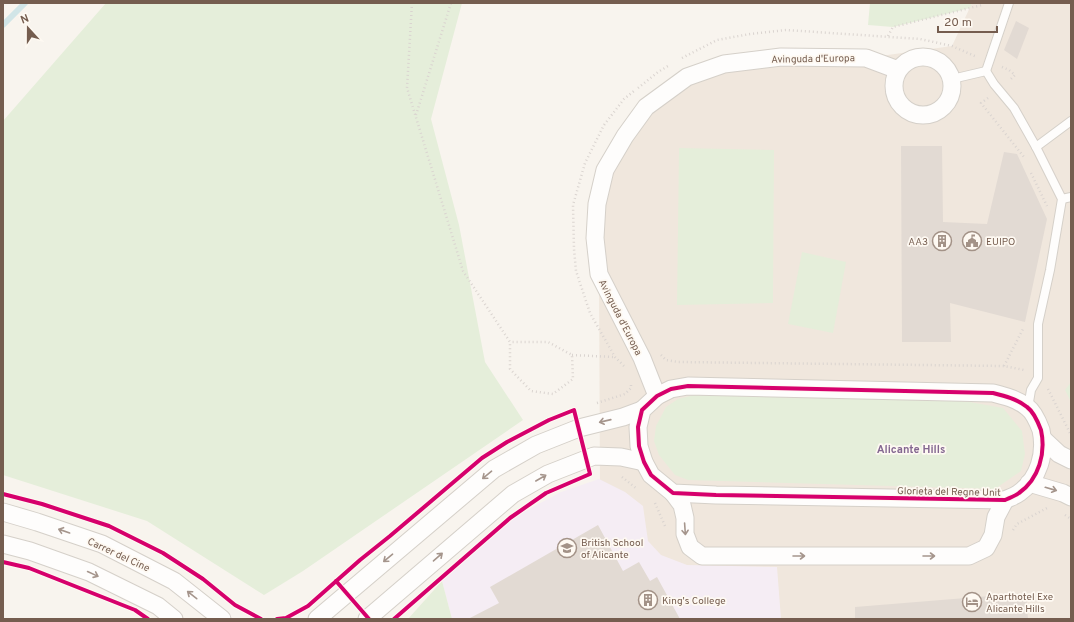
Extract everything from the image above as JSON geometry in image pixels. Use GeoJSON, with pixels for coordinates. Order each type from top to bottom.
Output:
{"type":"FeatureCollection","features":[{"type":"Feature","properties":{"kind":"street"},"geometry":{"type":"LineString","coordinates":[[922,56],[935,59],[946,67],[952,79],[952,96],[942,110],[926,116],[910,113],[898,102],[893,86],[898,70],[908,60],[922,56]]}},
{"type":"Feature","properties":{"kind":"street","name":"Avinguda d'Europa"},"geometry":{"type":"LineString","coordinates":[[657,396],[642,358],[599,274],[595,238],[597,204],[605,170],[633,124],[646,107],[687,77],[724,64],[781,57],[866,58],[898,70]]}},
{"type":"Feature","properties":{"kind":"street","name":"Glorieta del Regne Unit"},"geometry":{"type":"LineString","coordinates":[[673,494],[1005,500],[1018,494],[1029,483],[1038,469],[1042,454],[1043,439],[1038,422],[1028,408],[1012,398],[993,393],[688,386],[670,389],[657,396],[642,410],[638,427],[639,446],[644,462],[651,475],[673,494],[682,505],[685,534],[690,547],[702,556],[970,556],[986,548],[993,535],[996,518],[1005,500]]}},
{"type":"Feature","properties":{"kind":"street"},"geometry":{"type":"LineString","coordinates":[[317,619],[494,469],[536,445],[579,428],[623,417],[642,410]]}},
{"type":"Feature","properties":{"kind":"street"},"geometry":{"type":"LineString","coordinates":[[1043,439],[1059,454],[1071,460]]}},
{"type":"Feature","properties":{"kind":"street"},"geometry":{"type":"LineString","coordinates":[[367,619],[513,494],[548,474],[594,456],[621,457],[644,462]]}},
{"type":"Feature","properties":{"kind":"street"},"geometry":{"type":"LineString","coordinates":[[1029,483],[1063,493],[1071,497]]}},
{"type":"Feature","properties":{"kind":"street","name":"Carrer del Cine"},"geometry":{"type":"LineString","coordinates":[[3,512],[102,544],[174,581],[222,619]]}},
{"type":"Feature","properties":{"kind":"street"},"geometry":{"type":"LineString","coordinates":[[3,544],[30,551],[89,572],[158,606],[174,619]]}},
{"type":"Feature","properties":{"kind":"lane"},"geometry":{"type":"LineString","coordinates":[[986,71],[1008,3]]}},
{"type":"Feature","properties":{"kind":"lane"},"geometry":{"type":"LineString","coordinates":[[952,79],[986,71]]}},
{"type":"Feature","properties":{"kind":"lane"},"geometry":{"type":"LineString","coordinates":[[986,71],[1014,108],[1036,147],[1062,199],[1050,270],[1038,324],[1038,378],[1031,390],[1028,408]]}},
{"type":"Feature","properties":{"kind":"lane"},"geometry":{"type":"LineString","coordinates":[[1036,147],[1071,121]]}},
{"type":"Feature","properties":{"kind":"lane"},"geometry":{"type":"LineString","coordinates":[[1062,199],[1071,197]]}},
{"type":"Feature","properties":{"kind":"path"},"geometry":{"type":"LineString","coordinates":[[412,3],[408,88],[463,271],[510,342],[510,369],[531,391],[554,394],[573,379],[572,355]]}},
{"type":"Feature","properties":{"kind":"path"},"geometry":{"type":"LineString","coordinates":[[416,116],[451,3]]}},
{"type":"Feature","properties":{"kind":"path"},"geometry":{"type":"LineString","coordinates":[[888,36],[893,27],[982,5],[982,3]]}},
{"type":"Feature","properties":{"kind":"path"},"geometry":{"type":"LineString","coordinates":[[680,59],[717,40],[750,34],[786,30],[920,39],[952,46],[1009,70],[1015,75],[981,103],[1025,158]]}},
{"type":"Feature","properties":{"kind":"path"},"geometry":{"type":"LineString","coordinates":[[627,368],[615,357],[590,313],[576,271],[573,205],[585,163],[604,125],[624,99],[658,72],[669,66]]}},
{"type":"Feature","properties":{"kind":"path"},"geometry":{"type":"LineString","coordinates":[[1031,172],[1049,213]]}},
{"type":"Feature","properties":{"kind":"path"},"geometry":{"type":"LineString","coordinates":[[1004,366],[1024,329]]}},
{"type":"Feature","properties":{"kind":"path"},"geometry":{"type":"LineString","coordinates":[[510,342],[548,342],[572,355],[615,357]]}},
{"type":"Feature","properties":{"kind":"shaded area","name":"Alicante Hills"},"geometry":{"type":"Polygon","coordinates":[[[972,3],[1071,3],[1071,619],[459,619],[600,487],[599,274],[597,204],[646,107],[724,64],[866,58],[952,46],[972,3]]]}},
{"type":"Feature","properties":{"kind":"shaded area","name":"British School of Alicante"},"geometry":{"type":"Polygon","coordinates":[[[599,479],[625,492],[643,506],[648,541],[661,555],[687,565],[777,567],[781,619],[452,619],[442,581],[518,515],[561,492],[599,479]]]}},
{"type":"Feature","properties":{"kind":"green space"},"geometry":{"type":"Polygon","coordinates":[[[106,3],[462,3],[431,119],[459,225],[485,362],[523,420],[303,571],[264,595],[147,521],[3,475],[3,121],[106,3]]]}},
{"type":"Feature","properties":{"kind":"green space"},"geometry":{"type":"Polygon","coordinates":[[[870,3],[972,3],[970,8],[893,27],[868,25],[870,3]]]}},
{"type":"Feature","properties":{"kind":"green space"},"geometry":{"type":"Polygon","coordinates":[[[679,148],[774,150],[773,303],[677,305],[679,148]]]}},
{"type":"Feature","properties":{"kind":"green space"},"geometry":{"type":"Polygon","coordinates":[[[802,252],[846,262],[833,333],[788,324],[802,252]]]}},
{"type":"Feature","properties":{"kind":"green space"},"geometry":{"type":"Polygon","coordinates":[[[1071,382],[1071,402],[1065,390],[1071,382]]]}},
{"type":"Feature","properties":{"kind":"green space"},"geometry":{"type":"Polygon","coordinates":[[[694,395],[964,401],[1003,408],[1022,431],[1025,454],[1021,471],[995,489],[688,480],[675,475],[659,455],[654,441],[656,426],[666,407],[678,399],[694,395]]]}},
{"type":"Feature","properties":{"kind":"green space"},"geometry":{"type":"Polygon","coordinates":[[[442,581],[452,619],[408,619],[442,581]]]}},
{"type":"Feature","properties":{"kind":"building"},"geometry":{"type":"Polygon","coordinates":[[[1016,21],[1029,28],[1017,59],[1004,50],[1016,21]]]}},
{"type":"Feature","properties":{"kind":"building","name":"EUIPO"},"geometry":{"type":"Polygon","coordinates":[[[901,146],[942,146],[943,222],[987,224],[1004,152],[1017,154],[1047,219],[1025,322],[950,303],[951,342],[902,342],[901,146]]]}},
{"type":"Feature","properties":{"kind":"building"},"geometry":{"type":"Polygon","coordinates":[[[598,525],[623,571],[639,562],[650,581],[657,577],[680,619],[468,619],[499,603],[490,587],[598,525]]]}},
{"type":"Feature","properties":{"kind":"building","name":"Aparthotel Exe Alicante Hills"},"geometry":{"type":"Polygon","coordinates":[[[1026,593],[1028,619],[855,619],[855,607],[1026,593]]]}},
{"type":"Feature","properties":{"kind":"waterway"},"geometry":{"type":"LineString","coordinates":[[3,25],[25,3]]}},
{"type":"Feature","properties":{"kind":"cycle path"},"geometry":{"type":"LineString","coordinates":[[688,386],[993,393],[1015,400],[1023,404],[1032,412],[1041,430],[1042,456],[1032,480],[1019,493],[1005,500],[673,493],[651,475],[644,462],[639,446],[638,427],[642,410],[657,396],[671,389],[688,386]]}},
{"type":"Feature","properties":{"kind":"cycle path"},"geometry":{"type":"LineString","coordinates":[[277,619],[286,618],[308,606],[360,560],[482,458],[507,442],[549,420],[574,410],[590,474],[546,493],[510,518],[394,619]]}},
{"type":"Feature","properties":{"kind":"cycle path"},"geometry":{"type":"LineString","coordinates":[[3,494],[42,504],[109,526],[163,553],[203,579],[235,605],[261,619]]}},
{"type":"Feature","properties":{"kind":"cycle path"},"geometry":{"type":"LineString","coordinates":[[3,562],[29,568],[135,610],[148,619]]}},
{"type":"Feature","properties":{"kind":"cycle path"},"geometry":{"type":"LineString","coordinates":[[336,581],[369,619]]}},
{"type":"Feature","properties":{"kind":"place","name":"AA3"},"geometry":{"type":"Point","coordinates":[942,241]}},
{"type":"Feature","properties":{"kind":"place","name":"EUIPO"},"geometry":{"type":"Point","coordinates":[972,241]}},
{"type":"Feature","properties":{"kind":"place","name":"British School of Alicante"},"geometry":{"type":"Point","coordinates":[567,548]}},
{"type":"Feature","properties":{"kind":"place","name":"King's College"},"geometry":{"type":"Point","coordinates":[648,600]}},
{"type":"Feature","properties":{"kind":"place","name":"Aparthotel Exe Alicante Hills"},"geometry":{"type":"Point","coordinates":[972,602]}},
{"type":"Feature","properties":{"kind":"district","name":"Alicante Hills"},"geometry":{"type":"Point","coordinates":[911,449]}}]}
